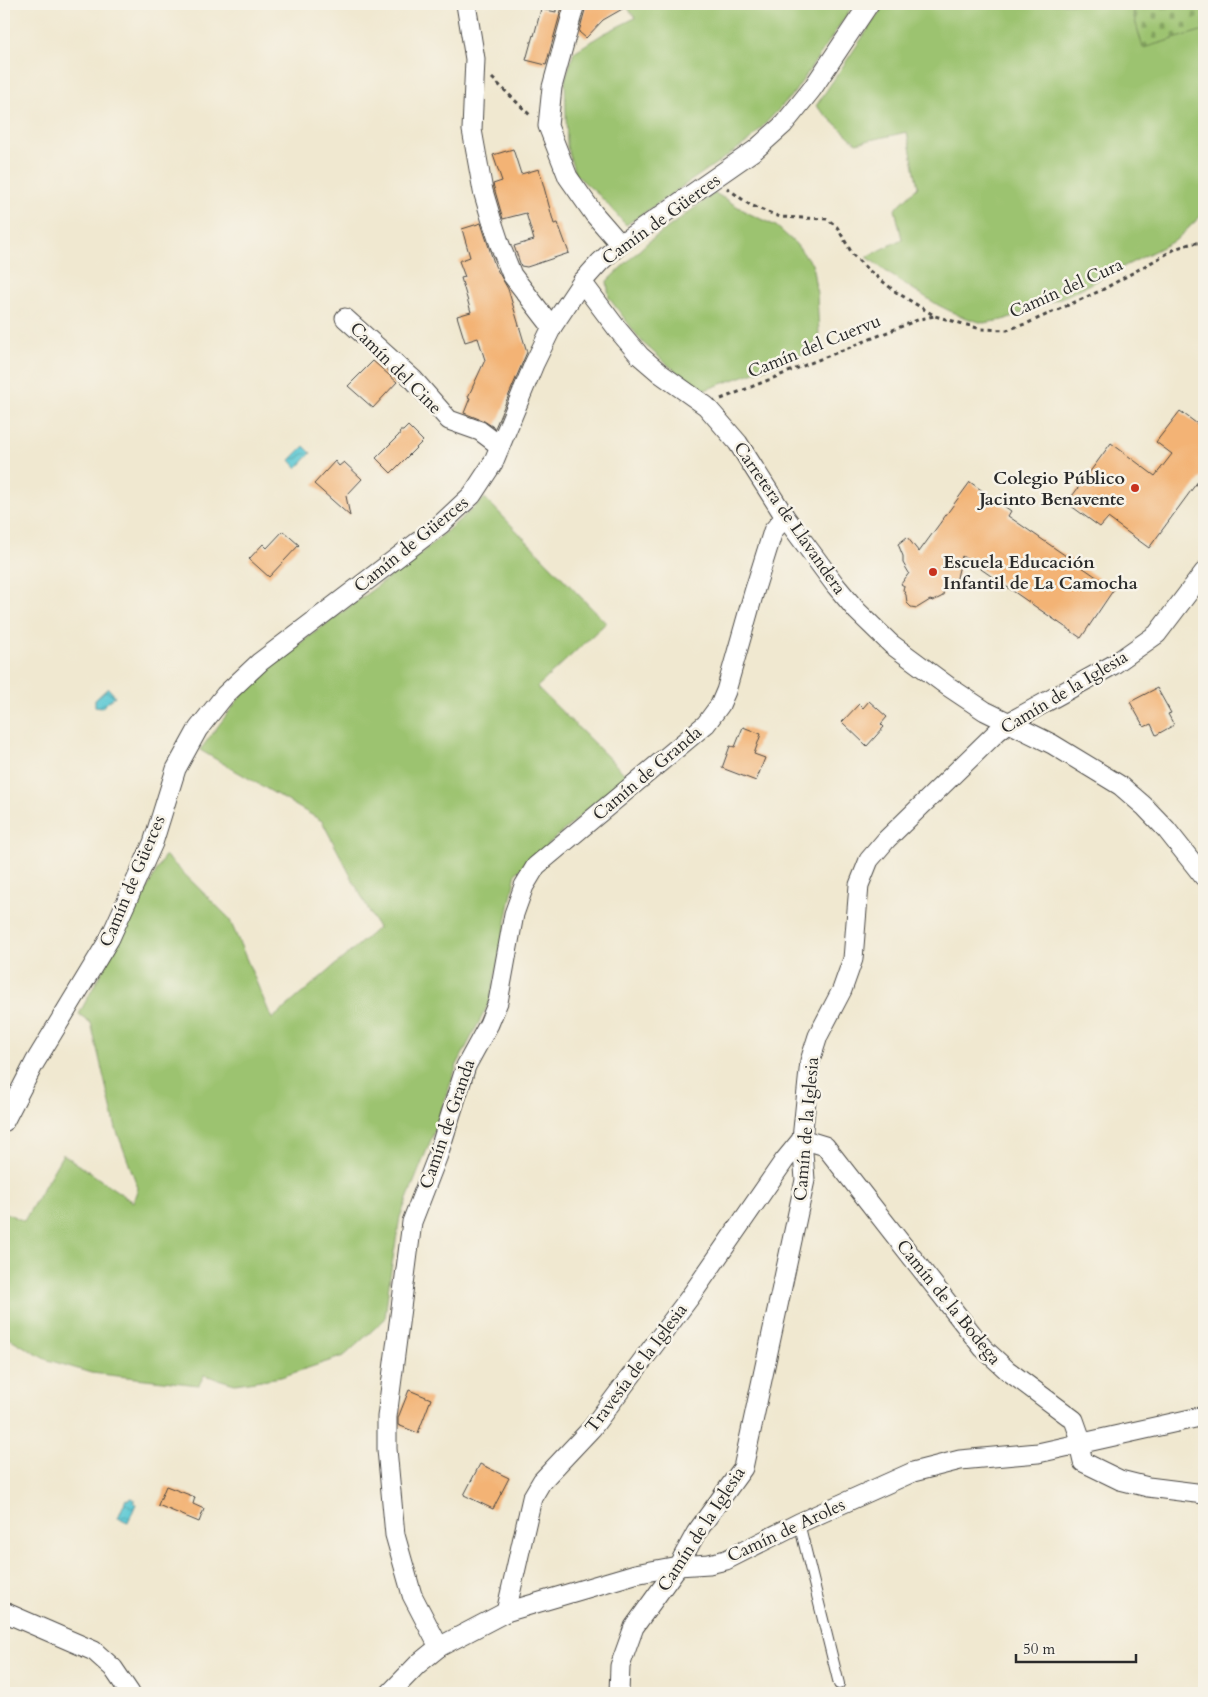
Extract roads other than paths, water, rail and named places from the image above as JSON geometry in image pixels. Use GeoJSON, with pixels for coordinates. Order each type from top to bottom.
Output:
{"type":"FeatureCollection","features":[{"type":"Feature","properties":{"kind":"street"},"geometry":{"type":"LineString","coordinates":[[466,4],[476,59],[472,130],[491,218],[512,275],[552,327]]}},
{"type":"Feature","properties":{"kind":"street"},"geometry":{"type":"LineString","coordinates":[[573,4],[574,7],[567,35],[552,87],[548,126],[568,177],[594,214],[620,244]]}},
{"type":"Feature","properties":{"kind":"street","name":"Camín de Güerces"},"geometry":{"type":"LineString","coordinates":[[4,1122],[35,1062],[110,938],[153,843],[176,769],[198,729],[224,695],[260,662],[440,525],[472,495],[493,463],[534,364],[552,327],[582,282],[620,244],[755,150],[782,125],[812,89],[869,4]]}},
{"type":"Feature","properties":{"kind":"street","name":"Carretera de Llavandera"},"geometry":{"type":"LineString","coordinates":[[582,282],[640,356],[661,374],[706,406],[738,443],[785,517],[836,586],[857,611],[891,644],[985,711],[1052,744],[1121,786],[1166,829],[1204,877]]}},
{"type":"Feature","properties":{"kind":"street","name":"Camín del Cine"},"geometry":{"type":"LineString","coordinates":[[345,318],[413,379],[449,420],[480,432],[500,446]]}},
{"type":"Feature","properties":{"kind":"street","name":"Camín de Granda"},"geometry":{"type":"LineString","coordinates":[[439,1647],[412,1595],[395,1535],[387,1449],[387,1418],[412,1222],[438,1155],[466,1066],[489,1024],[498,1002],[514,914],[524,886],[536,866],[706,724],[720,705],[726,691],[773,531],[785,517]]}},
{"type":"Feature","properties":{"kind":"street","name":"Camín de la Iglesia"},"geometry":{"type":"LineString","coordinates":[[619,1693],[620,1666],[634,1627],[678,1566],[696,1533],[743,1468],[805,1180],[802,1140],[810,1061],[818,1036],[842,990],[853,958],[859,885],[869,860],[887,839],[1008,723],[1113,665],[1157,634],[1204,572]]}},
{"type":"Feature","properties":{"kind":"street","name":"Camín de la Bodega"},"geometry":{"type":"LineString","coordinates":[[802,1140],[825,1146],[983,1348],[1007,1370],[1074,1420],[1079,1434],[1078,1445],[1083,1462],[1120,1480],[1148,1487],[1204,1494]]}},
{"type":"Feature","properties":{"kind":"street","name":"Travesía de la Iglesia"},"geometry":{"type":"LineString","coordinates":[[506,1612],[532,1498],[542,1481],[592,1428],[690,1297],[784,1161],[802,1140]]}},
{"type":"Feature","properties":{"kind":"street","name":"Camín de Aroles"},"geometry":{"type":"LineString","coordinates":[[390,1693],[418,1664],[439,1647],[506,1612],[635,1574],[726,1560],[799,1523],[913,1472],[960,1460],[1038,1453],[1204,1416]]}},
{"type":"Feature","properties":{"kind":"street"},"geometry":{"type":"LineString","coordinates":[[4,1612],[94,1651],[113,1668],[130,1693]]}},
{"type":"Feature","properties":{"kind":"lane"},"geometry":{"type":"LineString","coordinates":[[799,1523],[839,1684]]}},
{"type":"Feature","properties":{"kind":"water"},"geometry":{"type":"Polygon","coordinates":[[[304,446],[311,453],[297,468],[290,460],[304,446]]]}},
{"type":"Feature","properties":{"kind":"water"},"geometry":{"type":"Polygon","coordinates":[[[108,688],[115,696],[101,708],[95,707],[95,700],[108,688]]]}},
{"type":"Feature","properties":{"kind":"water"},"geometry":{"type":"Polygon","coordinates":[[[126,1499],[134,1499],[136,1504],[128,1522],[118,1518],[126,1499]]]}},
{"type":"Feature","properties":{"kind":"place","name":"Colegio Público Jacinto Benavente"},"geometry":{"type":"Point","coordinates":[1135,488]}},
{"type":"Feature","properties":{"kind":"place","name":"Escuela Educación Infantil de La Camocha"},"geometry":{"type":"Point","coordinates":[933,572]}}]}
